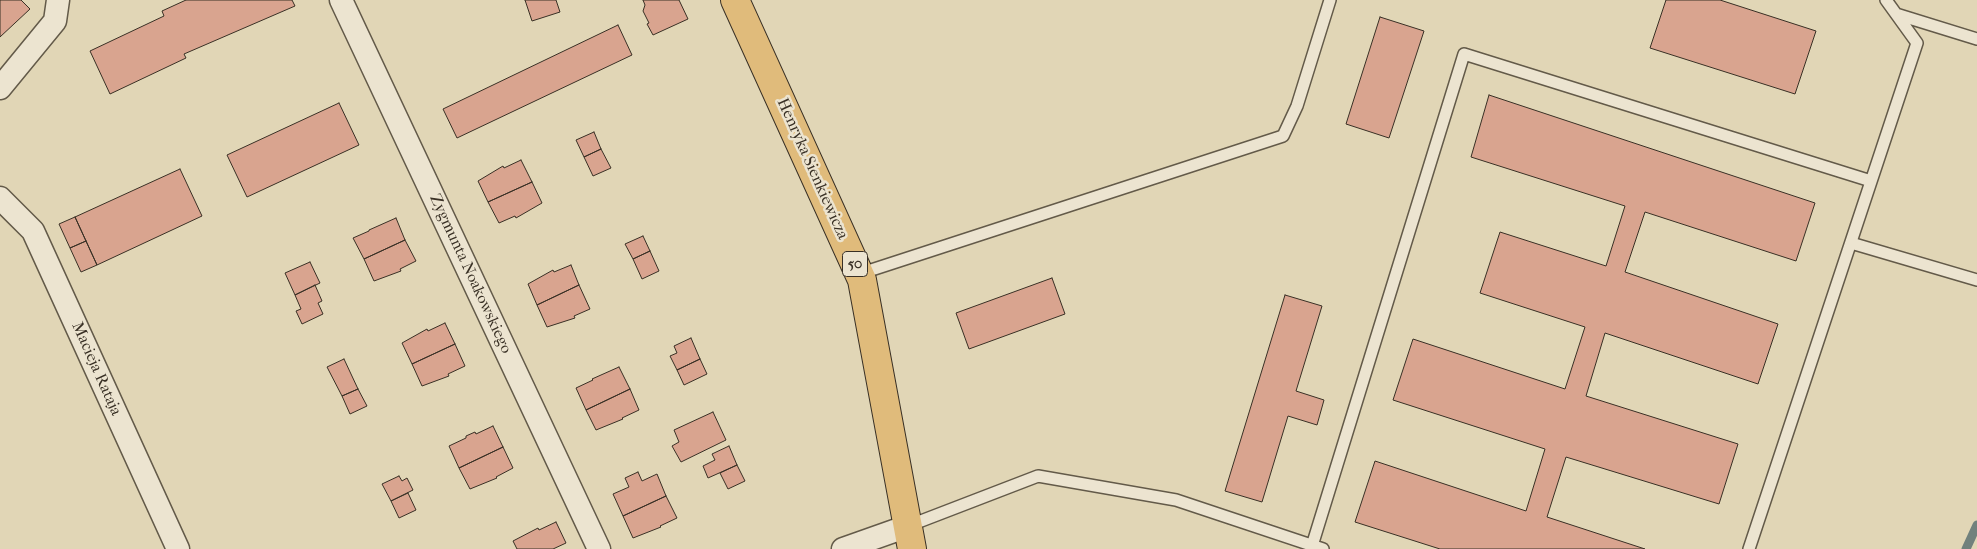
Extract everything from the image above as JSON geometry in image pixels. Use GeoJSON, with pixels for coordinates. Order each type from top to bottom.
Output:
{"type":"FeatureCollection","features":[{"type":"Feature","properties":{"kind":"main road","name":"Henryka Sienkiewicza"},"geometry":{"type":"LineString","coordinates":[[735,0],[862,280],[910,538]]}},
{"type":"Feature","properties":{"kind":"street"},"geometry":{"type":"LineString","coordinates":[[0,88],[55,21],[58,0]]}},
{"type":"Feature","properties":{"kind":"street","name":"Zygmunta Noakowskiego"},"geometry":{"type":"LineString","coordinates":[[341,0],[599,549]]}},
{"type":"Feature","properties":{"kind":"street","name":"Macieja Rataja"},"geometry":{"type":"LineString","coordinates":[[0,198],[33,230],[178,549]]}},
{"type":"Feature","properties":{"kind":"street"},"geometry":{"type":"LineString","coordinates":[[843,549],[910,538]]}},
{"type":"Feature","properties":{"kind":"lane"},"geometry":{"type":"LineString","coordinates":[[860,274],[1283,136],[1297,106],[1330,0]]}},
{"type":"Feature","properties":{"kind":"lane"},"geometry":{"type":"LineString","coordinates":[[1749,549],[1917,43],[1886,0]]}},
{"type":"Feature","properties":{"kind":"lane"},"geometry":{"type":"LineString","coordinates":[[1896,14],[1977,39]]}},
{"type":"Feature","properties":{"kind":"lane"},"geometry":{"type":"LineString","coordinates":[[1311,547],[1464,54],[1871,181]]}},
{"type":"Feature","properties":{"kind":"lane"},"geometry":{"type":"LineString","coordinates":[[1851,243],[1977,280]]}},
{"type":"Feature","properties":{"kind":"lane"},"geometry":{"type":"LineString","coordinates":[[910,538],[1038,476],[1176,500],[1311,547],[1324,549]]}},
{"type":"Feature","properties":{"kind":"building"},"geometry":{"type":"Polygon","coordinates":[[[0,0],[21,0],[30,9],[0,37],[0,0]]]}},
{"type":"Feature","properties":{"kind":"building"},"geometry":{"type":"Polygon","coordinates":[[[186,0],[292,0],[295,6],[184,54],[186,58],[110,94],[90,51],[164,16],[162,11],[186,0]]]}},
{"type":"Feature","properties":{"kind":"building"},"geometry":{"type":"Polygon","coordinates":[[[525,0],[556,0],[560,12],[532,21],[525,0]]]}},
{"type":"Feature","properties":{"kind":"building"},"geometry":{"type":"Polygon","coordinates":[[[643,0],[679,0],[688,19],[653,35],[643,11],[645,5],[643,0]]]}},
{"type":"Feature","properties":{"kind":"building"},"geometry":{"type":"Polygon","coordinates":[[[1666,0],[1720,0],[1816,31],[1795,94],[1650,48],[1666,0]]]}},
{"type":"Feature","properties":{"kind":"building"},"geometry":{"type":"Polygon","coordinates":[[[1380,17],[1424,31],[1389,138],[1346,124],[1380,17]]]}},
{"type":"Feature","properties":{"kind":"building"},"geometry":{"type":"Polygon","coordinates":[[[618,25],[632,55],[457,138],[443,109],[618,25]]]}},
{"type":"Feature","properties":{"kind":"building"},"geometry":{"type":"Polygon","coordinates":[[[1489,95],[1815,203],[1796,261],[1645,212],[1625,272],[1778,324],[1758,384],[1605,333],[1586,396],[1738,444],[1719,504],[1566,457],[1547,517],[1645,549],[1440,549],[1355,522],[1375,461],[1526,511],[1545,449],[1393,400],[1413,339],[1565,389],[1585,327],[1480,293],[1500,232],[1606,266],[1625,206],[1471,157],[1489,95]]]}},
{"type":"Feature","properties":{"kind":"building"},"geometry":{"type":"Polygon","coordinates":[[[339,103],[359,145],[247,197],[227,155],[339,103]]]}},
{"type":"Feature","properties":{"kind":"building"},"geometry":{"type":"Polygon","coordinates":[[[594,132],[601,149],[584,157],[576,140],[594,132]]]}},
{"type":"Feature","properties":{"kind":"building"},"geometry":{"type":"Polygon","coordinates":[[[601,149],[611,168],[593,176],[584,157],[601,149]]]}},
{"type":"Feature","properties":{"kind":"building"},"geometry":{"type":"Polygon","coordinates":[[[521,160],[532,182],[488,202],[478,181],[503,166],[504,168],[521,160]]]}},
{"type":"Feature","properties":{"kind":"building"},"geometry":{"type":"Polygon","coordinates":[[[180,169],[202,216],[97,265],[75,217],[180,169]]]}},
{"type":"Feature","properties":{"kind":"building"},"geometry":{"type":"Polygon","coordinates":[[[532,182],[542,203],[516,218],[515,216],[499,223],[488,202],[532,182]]]}},
{"type":"Feature","properties":{"kind":"building"},"geometry":{"type":"Polygon","coordinates":[[[75,217],[86,241],[70,248],[59,224],[75,217]]]}},
{"type":"Feature","properties":{"kind":"building"},"geometry":{"type":"Polygon","coordinates":[[[396,218],[405,240],[364,259],[353,238],[396,218]]]}},
{"type":"Feature","properties":{"kind":"building"},"geometry":{"type":"Polygon","coordinates":[[[643,236],[650,251],[633,259],[625,244],[643,236]]]}},
{"type":"Feature","properties":{"kind":"building"},"geometry":{"type":"Polygon","coordinates":[[[405,240],[416,261],[400,269],[401,271],[374,281],[364,259],[405,240]]]}},
{"type":"Feature","properties":{"kind":"building"},"geometry":{"type":"Polygon","coordinates":[[[86,241],[97,265],[81,272],[70,248],[86,241]]]}},
{"type":"Feature","properties":{"kind":"building"},"geometry":{"type":"Polygon","coordinates":[[[650,251],[659,271],[642,279],[633,259],[650,251]]]}},
{"type":"Feature","properties":{"kind":"building"},"geometry":{"type":"Polygon","coordinates":[[[310,262],[320,283],[295,295],[285,273],[310,262]]]}},
{"type":"Feature","properties":{"kind":"building"},"geometry":{"type":"Polygon","coordinates":[[[571,265],[579,285],[537,305],[528,284],[553,270],[554,272],[571,265]]]}},
{"type":"Feature","properties":{"kind":"building"},"geometry":{"type":"Polygon","coordinates":[[[1052,278],[1065,314],[969,349],[956,313],[1052,278]]]}},
{"type":"Feature","properties":{"kind":"building"},"geometry":{"type":"Polygon","coordinates":[[[315,285],[322,301],[318,303],[323,314],[302,324],[296,311],[301,309],[295,295],[315,285]]]}},
{"type":"Feature","properties":{"kind":"building"},"geometry":{"type":"Polygon","coordinates":[[[579,285],[590,309],[574,316],[575,318],[547,327],[537,305],[579,285]]]}},
{"type":"Feature","properties":{"kind":"building"},"geometry":{"type":"Polygon","coordinates":[[[1285,295],[1322,306],[1296,391],[1324,400],[1317,425],[1288,416],[1262,502],[1225,491],[1285,295]]]}},
{"type":"Feature","properties":{"kind":"building"},"geometry":{"type":"Polygon","coordinates":[[[445,323],[455,344],[412,364],[402,343],[427,329],[428,331],[445,323]]]}},
{"type":"Feature","properties":{"kind":"building"},"geometry":{"type":"Polygon","coordinates":[[[691,338],[700,359],[677,370],[670,356],[677,353],[674,346],[691,338]]]}},
{"type":"Feature","properties":{"kind":"building"},"geometry":{"type":"Polygon","coordinates":[[[455,344],[465,366],[448,374],[449,376],[422,386],[412,364],[455,344]]]}},
{"type":"Feature","properties":{"kind":"building"},"geometry":{"type":"Polygon","coordinates":[[[344,359],[358,389],[342,396],[327,367],[344,359]]]}},
{"type":"Feature","properties":{"kind":"building"},"geometry":{"type":"Polygon","coordinates":[[[700,359],[707,374],[684,385],[677,370],[700,359]]]}},
{"type":"Feature","properties":{"kind":"building"},"geometry":{"type":"Polygon","coordinates":[[[619,367],[630,389],[586,410],[576,388],[619,367]]]}},
{"type":"Feature","properties":{"kind":"building"},"geometry":{"type":"Polygon","coordinates":[[[358,389],[367,406],[350,414],[342,396],[358,389]]]}},
{"type":"Feature","properties":{"kind":"building"},"geometry":{"type":"Polygon","coordinates":[[[630,389],[639,410],[596,430],[586,410],[630,389]]]}},
{"type":"Feature","properties":{"kind":"building"},"geometry":{"type":"Polygon","coordinates":[[[713,412],[726,440],[681,462],[672,446],[679,442],[674,430],[713,412]]]}},
{"type":"Feature","properties":{"kind":"building"},"geometry":{"type":"Polygon","coordinates":[[[493,426],[503,447],[459,468],[449,446],[466,438],[466,436],[475,432],[476,434],[493,426]]]}},
{"type":"Feature","properties":{"kind":"building"},"geometry":{"type":"Polygon","coordinates":[[[729,446],[737,465],[708,478],[703,466],[715,460],[712,454],[729,446]]]}},
{"type":"Feature","properties":{"kind":"building"},"geometry":{"type":"Polygon","coordinates":[[[503,447],[513,468],[497,478],[470,489],[459,468],[503,447]]]}},
{"type":"Feature","properties":{"kind":"building"},"geometry":{"type":"Polygon","coordinates":[[[737,465],[745,481],[728,489],[720,473],[737,465]]]}},
{"type":"Feature","properties":{"kind":"building"},"geometry":{"type":"Polygon","coordinates":[[[638,472],[642,481],[657,474],[666,496],[623,516],[613,494],[629,487],[625,478],[638,472]]]}},
{"type":"Feature","properties":{"kind":"building"},"geometry":{"type":"Polygon","coordinates":[[[399,476],[402,481],[407,478],[413,490],[391,501],[382,484],[399,476]]]}},
{"type":"Feature","properties":{"kind":"building"},"geometry":{"type":"Polygon","coordinates":[[[408,493],[416,510],[399,518],[391,501],[408,493]]]}},
{"type":"Feature","properties":{"kind":"building"},"geometry":{"type":"Polygon","coordinates":[[[666,496],[677,518],[661,527],[633,538],[623,516],[666,496]]]}},
{"type":"Feature","properties":{"kind":"building"},"geometry":{"type":"Polygon","coordinates":[[[556,522],[566,543],[553,549],[517,549],[513,541],[538,528],[539,530],[556,522]]]}},
{"type":"Feature","properties":{"kind":"waterway"},"geometry":{"type":"LineString","coordinates":[[1966,549],[1977,525]]}}]}
